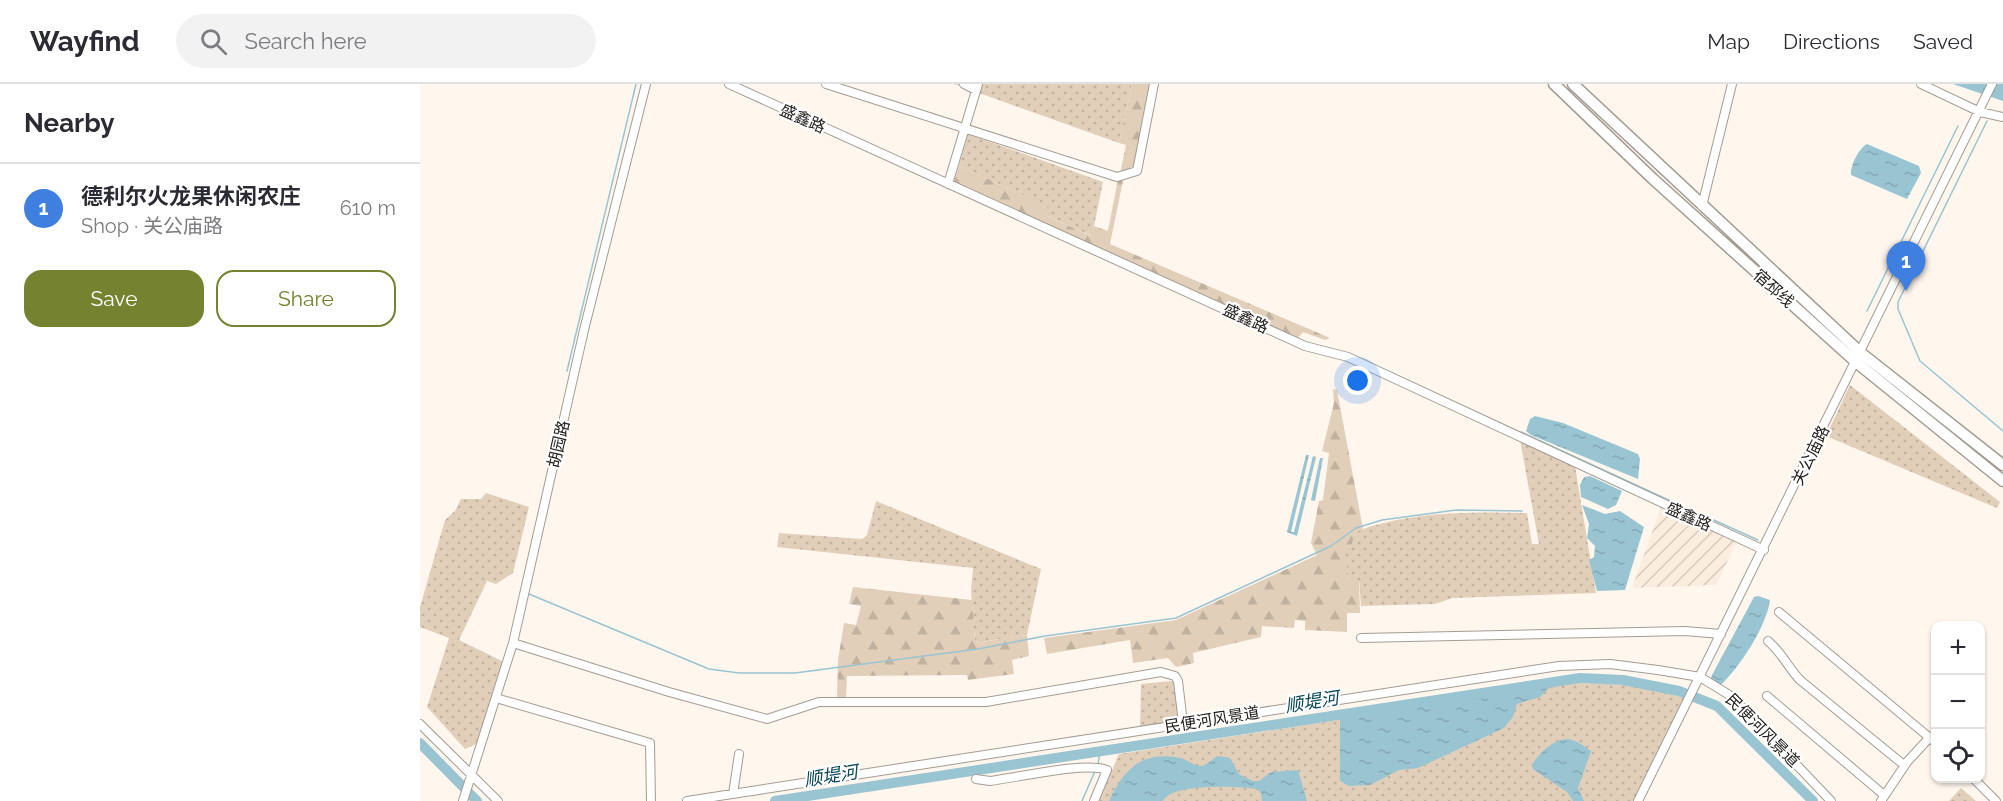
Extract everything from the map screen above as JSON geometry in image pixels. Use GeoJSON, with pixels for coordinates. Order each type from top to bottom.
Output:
{"type":"FeatureCollection","features":[{"type":"Feature","properties":{"kind":"main road","name":"宿邳线"},"geometry":{"type":"LineString","coordinates":[[1554,84],[1653,179],[2003,481]]}},
{"type":"Feature","properties":{"kind":"main road","name":"宿邳线"},"geometry":{"type":"LineString","coordinates":[[1573,84],[1858,357],[2003,465]]}},
{"type":"Feature","properties":{"kind":"street","name":"胡园路"},"geometry":{"type":"LineString","coordinates":[[463,801],[513,643],[584,330],[646,84]]}},
{"type":"Feature","properties":{"kind":"street","name":"盛鑫路"},"geometry":{"type":"LineString","coordinates":[[729,84],[1305,346],[1348,357],[1764,550]]}},
{"type":"Feature","properties":{"kind":"street"},"geometry":{"type":"LineString","coordinates":[[826,84],[1117,177],[1137,171],[1154,84]]}},
{"type":"Feature","properties":{"kind":"street"},"geometry":{"type":"LineString","coordinates":[[948,184],[977,87],[964,84]]}},
{"type":"Feature","properties":{"kind":"street"},"geometry":{"type":"LineString","coordinates":[[1702,206],[1732,84]]}},
{"type":"Feature","properties":{"kind":"street"},"geometry":{"type":"LineString","coordinates":[[1921,84],[2003,117]]}},
{"type":"Feature","properties":{"kind":"street","name":"关公庙路"},"geometry":{"type":"LineString","coordinates":[[1638,801],[1764,550],[1992,84]]}},
{"type":"Feature","properties":{"kind":"street"},"geometry":{"type":"LineString","coordinates":[[1779,612],[1931,738]]}},
{"type":"Feature","properties":{"kind":"street"},"geometry":{"type":"LineString","coordinates":[[1362,638],[1685,631],[1720,634]]}},
{"type":"Feature","properties":{"kind":"street"},"geometry":{"type":"LineString","coordinates":[[1768,641],[1782,654],[1790,670],[1800,680],[1904,765]]}},
{"type":"Feature","properties":{"kind":"street"},"geometry":{"type":"LineString","coordinates":[[513,643],[669,692],[767,719],[819,702],[986,702],[1161,672],[1175,676],[1178,681],[1183,723]]}},
{"type":"Feature","properties":{"kind":"street","name":"民便河风景道"},"geometry":{"type":"LineString","coordinates":[[687,801],[1183,723],[1583,664],[1632,666],[1698,680],[1731,696],[1832,801]]}},
{"type":"Feature","properties":{"kind":"street"},"geometry":{"type":"LineString","coordinates":[[1767,696],[1883,798],[1904,765],[1931,742]]}},
{"type":"Feature","properties":{"kind":"street"},"geometry":{"type":"LineString","coordinates":[[496,698],[650,743],[651,801]]}},
{"type":"Feature","properties":{"kind":"street"},"geometry":{"type":"LineString","coordinates":[[420,724],[471,777],[498,801]]}},
{"type":"Feature","properties":{"kind":"street"},"geometry":{"type":"LineString","coordinates":[[733,794],[739,754]]}},
{"type":"Feature","properties":{"kind":"street"},"geometry":{"type":"LineString","coordinates":[[976,779],[990,781],[1096,768],[1107,770],[1094,801]]}},
{"type":"Feature","properties":{"kind":"street"},"geometry":{"type":"LineString","coordinates":[[1977,783],[1996,801]]}},
{"type":"Feature","properties":{"kind":"shaded area"},"geometry":{"type":"Polygon","coordinates":[[[1661,507],[1737,541],[1716,585],[1632,588],[1661,507]]]}},
{"type":"Feature","properties":{"kind":"green space"},"geometry":{"type":"Polygon","coordinates":[[[954,84],[1132,84],[1119,143],[954,84]]]}},
{"type":"Feature","properties":{"kind":"green space"},"geometry":{"type":"Polygon","coordinates":[[[1132,84],[1151,84],[1134,167],[1120,174],[1126,145],[1119,143],[1132,84]]]}},
{"type":"Feature","properties":{"kind":"green space"},"geometry":{"type":"Polygon","coordinates":[[[968,134],[1103,182],[1092,236],[1045,215],[1047,206],[959,166],[968,134]]]}},
{"type":"Feature","properties":{"kind":"green space"},"geometry":{"type":"Polygon","coordinates":[[[959,166],[1048,206],[1045,215],[1091,236],[1094,226],[1108,231],[1118,179],[1123,181],[1110,244],[1330,338],[1325,340],[1303,332],[1298,338],[954,182],[959,166]]]}},
{"type":"Feature","properties":{"kind":"green space"},"geometry":{"type":"Polygon","coordinates":[[[1850,385],[2000,502],[1997,508],[1826,436],[1850,385]]]}},
{"type":"Feature","properties":{"kind":"green space"},"geometry":{"type":"Polygon","coordinates":[[[1333,389],[1337,390],[1363,529],[1355,532],[1352,544],[1344,550],[1349,580],[1359,580],[1360,613],[1347,613],[1347,632],[1305,630],[1305,621],[1295,620],[1294,628],[1262,626],[1261,637],[1193,653],[1194,663],[1176,667],[1168,658],[1133,663],[1130,640],[1047,654],[1044,638],[1176,620],[1317,555],[1311,543],[1319,501],[1323,500],[1329,453],[1322,451],[1334,403],[1333,389]]]}},
{"type":"Feature","properties":{"kind":"green space"},"geometry":{"type":"Polygon","coordinates":[[[1520,440],[1575,466],[1596,593],[1453,598],[1435,604],[1361,606],[1359,580],[1349,580],[1343,550],[1352,544],[1355,532],[1418,516],[1461,513],[1527,513],[1532,544],[1539,544],[1520,440]]]}},
{"type":"Feature","properties":{"kind":"green space"},"geometry":{"type":"Polygon","coordinates":[[[486,493],[529,507],[513,573],[496,584],[487,581],[459,640],[504,662],[476,744],[465,749],[427,707],[449,638],[420,627],[420,607],[445,520],[455,511],[461,499],[481,499],[486,493]]]}},
{"type":"Feature","properties":{"kind":"green space"},"geometry":{"type":"Polygon","coordinates":[[[876,501],[1041,569],[1027,635],[975,643],[971,591],[973,568],[777,547],[779,533],[862,539],[867,535],[876,501]]]}},
{"type":"Feature","properties":{"kind":"green space"},"geometry":{"type":"Polygon","coordinates":[[[853,587],[972,600],[975,643],[1027,635],[1029,656],[1012,660],[1014,674],[968,680],[967,675],[847,676],[846,698],[837,697],[838,660],[844,623],[856,625],[861,606],[849,604],[853,587]]]}},
{"type":"Feature","properties":{"kind":"green space"},"geometry":{"type":"Polygon","coordinates":[[[1171,681],[1176,683],[1181,722],[1140,728],[1141,684],[1171,681]]]}},
{"type":"Feature","properties":{"kind":"green space"},"geometry":{"type":"Polygon","coordinates":[[[1576,683],[1659,690],[1685,699],[1634,801],[1099,801],[1119,754],[1576,683]]]}},
{"type":"Feature","properties":{"kind":"green space"},"geometry":{"type":"Polygon","coordinates":[[[1961,788],[1976,801],[1949,801],[1961,788]]]}},
{"type":"Feature","properties":{"kind":"water"},"geometry":{"type":"Polygon","coordinates":[[[1953,84],[2003,84],[2003,101],[1953,84]]]}},
{"type":"Feature","properties":{"kind":"water"},"geometry":{"type":"Polygon","coordinates":[[[1867,144],[1919,166],[1921,173],[1907,199],[1851,175],[1856,158],[1867,144]]]}},
{"type":"Feature","properties":{"kind":"water"},"geometry":{"type":"Polygon","coordinates":[[[1535,416],[1563,423],[1638,454],[1640,459],[1638,479],[1531,435],[1526,431],[1530,419],[1535,416]]]}},
{"type":"Feature","properties":{"kind":"water"},"geometry":{"type":"Polygon","coordinates":[[[1306,455],[1309,455],[1291,532],[1294,532],[1313,456],[1316,457],[1297,536],[1287,532],[1306,455]]]}},
{"type":"Feature","properties":{"kind":"water"},"geometry":{"type":"Polygon","coordinates":[[[1320,458],[1323,458],[1315,501],[1311,500],[1320,458]]]}},
{"type":"Feature","properties":{"kind":"water"},"geometry":{"type":"Polygon","coordinates":[[[1590,476],[1622,491],[1616,505],[1608,509],[1581,497],[1580,485],[1584,477],[1590,476]]]}},
{"type":"Feature","properties":{"kind":"water"},"geometry":{"type":"Polygon","coordinates":[[[1582,505],[1605,514],[1620,511],[1644,527],[1625,590],[1597,591],[1589,560],[1594,557],[1595,546],[1587,538],[1589,524],[1582,505]]]}},
{"type":"Feature","properties":{"kind":"water"},"geometry":{"type":"Polygon","coordinates":[[[1754,597],[1770,600],[1768,611],[1744,657],[1721,685],[1711,679],[1712,675],[1754,597]]]}},
{"type":"Feature","properties":{"kind":"water"},"geometry":{"type":"Polygon","coordinates":[[[1550,687],[1540,697],[1517,704],[1513,717],[1504,728],[1418,768],[1399,770],[1370,785],[1349,786],[1340,781],[1340,719],[1550,687]]]}},
{"type":"Feature","properties":{"kind":"water"},"geometry":{"type":"Polygon","coordinates":[[[1568,739],[1578,742],[1591,751],[1578,788],[1584,801],[1573,801],[1567,792],[1533,769],[1532,765],[1547,748],[1568,739]]]}},
{"type":"Feature","properties":{"kind":"water"},"geometry":{"type":"Polygon","coordinates":[[[1167,756],[1181,758],[1202,766],[1218,756],[1230,758],[1239,774],[1253,781],[1259,781],[1271,772],[1298,770],[1307,801],[1262,801],[1261,793],[1257,789],[1206,787],[1179,791],[1169,795],[1163,801],[1109,801],[1128,771],[1145,760],[1167,756]]]}},
{"type":"Feature","properties":{"kind":"waterway"},"geometry":{"type":"LineString","coordinates":[[567,371],[636,84]]}},
{"type":"Feature","properties":{"kind":"waterway"},"geometry":{"type":"LineString","coordinates":[[1987,121],[1898,302],[1898,309],[1920,361],[2003,431]]}},
{"type":"Feature","properties":{"kind":"waterway"},"geometry":{"type":"LineString","coordinates":[[1867,311],[1958,126]]}},
{"type":"Feature","properties":{"kind":"waterway"},"geometry":{"type":"LineString","coordinates":[[1521,432],[1699,514]]}},
{"type":"Feature","properties":{"kind":"waterway"},"geometry":{"type":"LineString","coordinates":[[529,594],[709,669],[739,673],[795,673],[978,649],[1045,636],[1176,618],[1331,546],[1356,528],[1382,520],[1456,510],[1522,511]]}},
{"type":"Feature","properties":{"kind":"waterway"},"geometry":{"type":"LineString","coordinates":[[1707,517],[1758,540]]}},
{"type":"Feature","properties":{"kind":"waterway","name":"顺堤河"},"geometry":{"type":"LineString","coordinates":[[775,801],[1580,678],[1623,680],[1679,691],[1717,706],[1813,801]]}},
{"type":"Feature","properties":{"kind":"waterway","name":"顺堤河"},"geometry":{"type":"LineString","coordinates":[[420,743],[477,801]]}},
{"type":"Feature","properties":{"kind":"waterway"},"geometry":{"type":"LineString","coordinates":[[1098,764],[1100,753]]}},
{"type":"Feature","properties":{"kind":"waterway"},"geometry":{"type":"LineString","coordinates":[[1082,801],[1095,771]]}},
{"type":"Feature","properties":{"kind":"place","name":"德利尔火龙果休闲农庄"},"geometry":{"type":"Point","coordinates":[1906,291]}}]}
